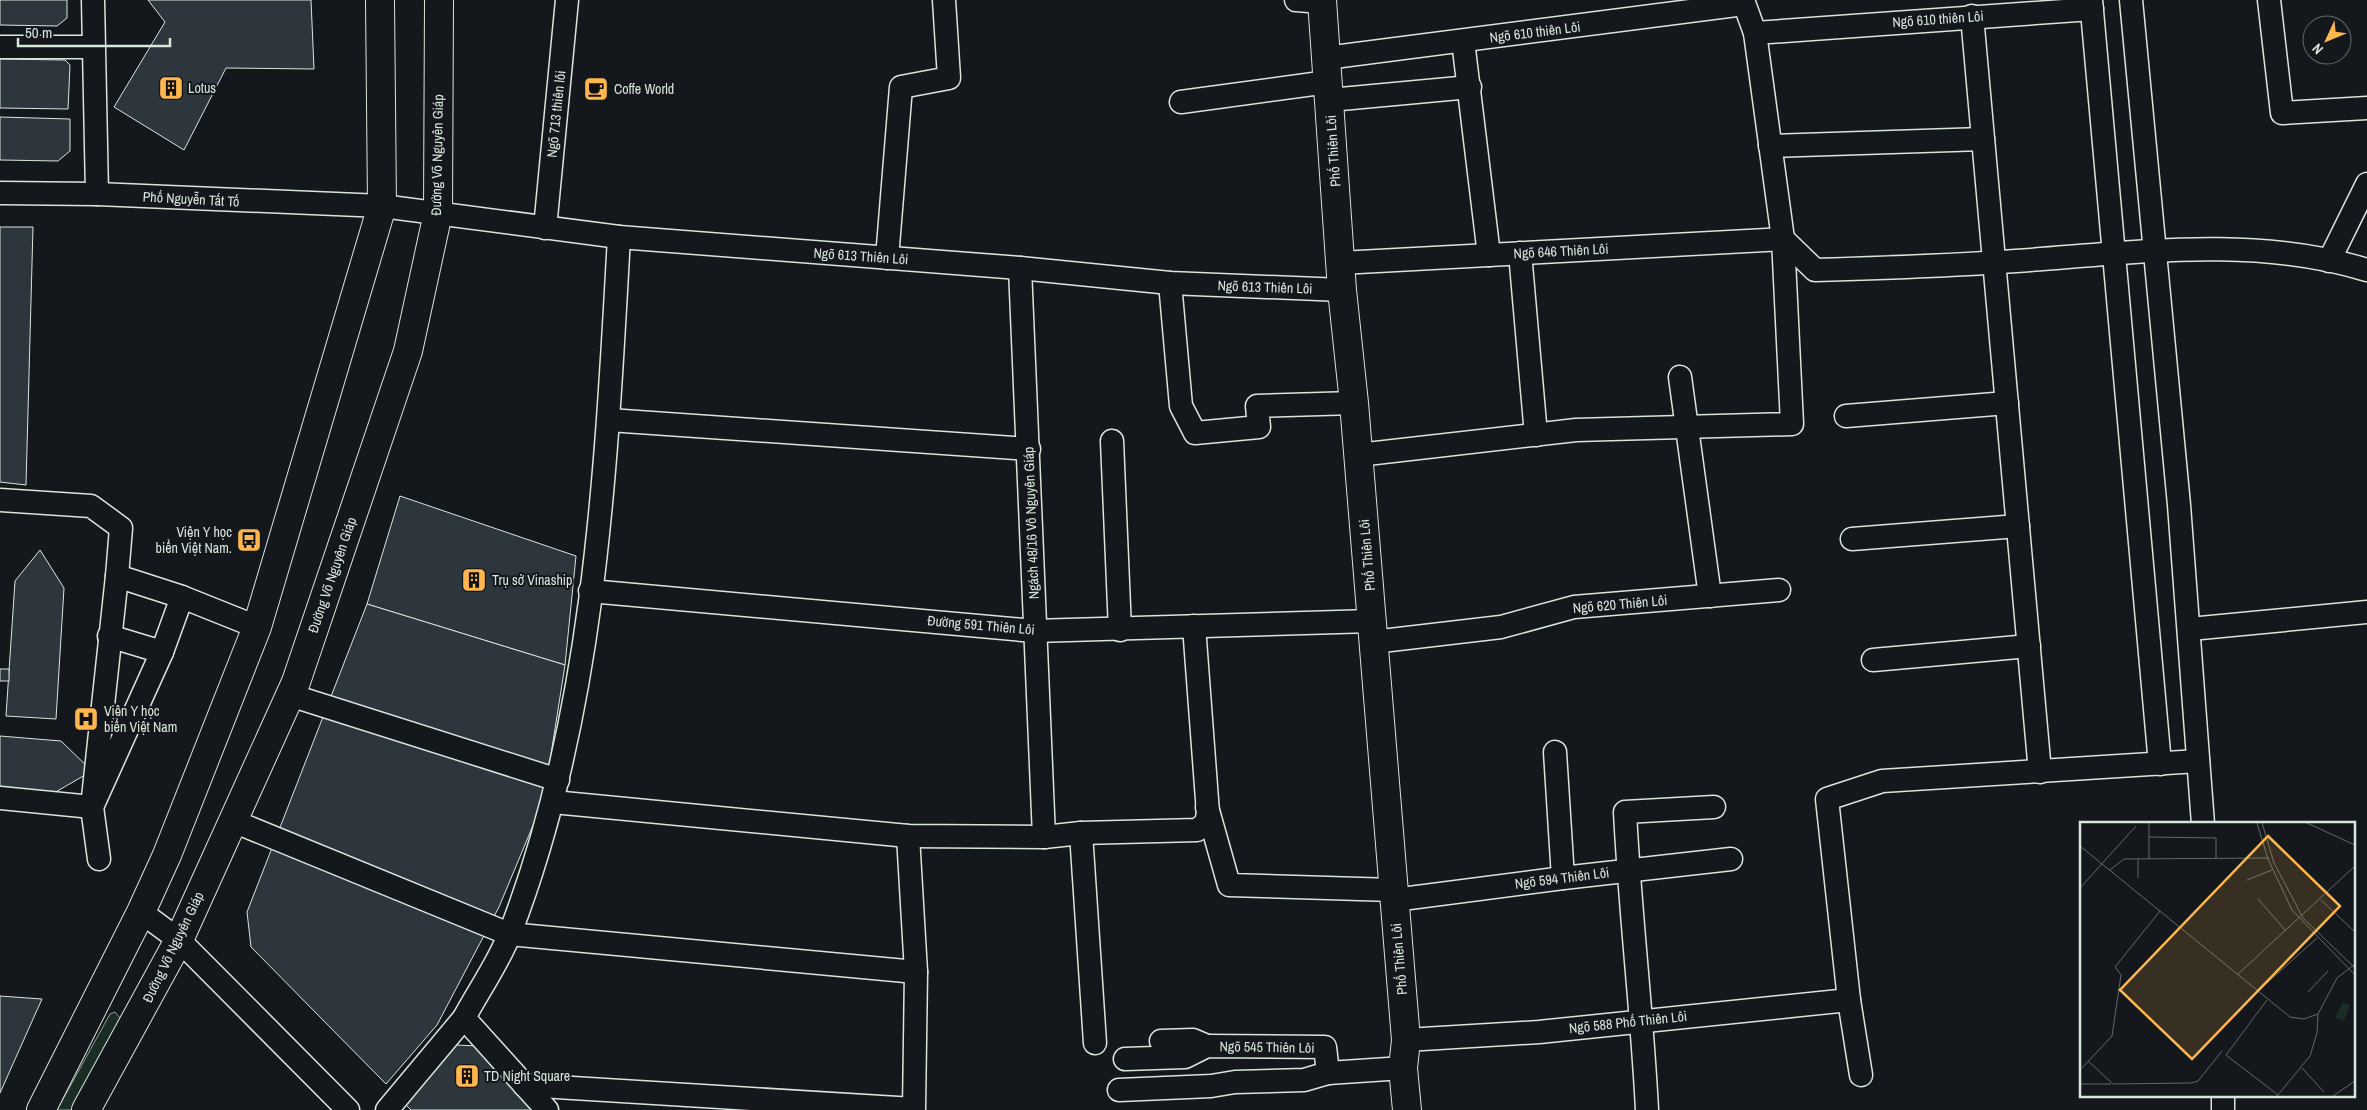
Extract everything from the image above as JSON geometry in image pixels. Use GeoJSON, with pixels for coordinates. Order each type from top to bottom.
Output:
{"type":"FeatureCollection","features":[{"type":"Feature","properties":{"kind":"main road"},"geometry":{"type":"LineString","coordinates":[[42,1110],[141,912],[167,855],[257,627],[382,206],[380,0]]}},
{"type":"Feature","properties":{"kind":"main road","name":"Đường Võ Nguyên Giáp"},"geometry":{"type":"LineString","coordinates":[[86,1110],[179,940],[290,695],[408,351],[438,213],[439,0]]}},
{"type":"Feature","properties":{"kind":"main road","name":"Phố Thiên Lôi"},"geometry":{"type":"LineString","coordinates":[[1313,1],[1328,80],[1342,290],[1354,403],[1406,1040],[1404,1068],[1407,1110]]}},
{"type":"Feature","properties":{"kind":"street"},"geometry":{"type":"LineString","coordinates":[[93,0],[97,194]]}},
{"type":"Feature","properties":{"kind":"street","name":"Ngõ 713 thiên lôi"},"geometry":{"type":"LineString","coordinates":[[545,228],[567,0]]}},
{"type":"Feature","properties":{"kind":"street"},"geometry":{"type":"LineString","coordinates":[[887,258],[901,87],[949,78],[944,0]]}},
{"type":"Feature","properties":{"kind":"street"},"geometry":{"type":"LineString","coordinates":[[2131,0],[2156,250],[2190,629],[2203,822]]}},
{"type":"Feature","properties":{"kind":"street"},"geometry":{"type":"LineString","coordinates":[[2269,0],[2282,113],[2367,108]]}},
{"type":"Feature","properties":{"kind":"street"},"geometry":{"type":"LineString","coordinates":[[1358,456],[1576,430],[1687,429],[1792,424],[1783,239],[1755,33],[1743,2]]}},
{"type":"Feature","properties":{"kind":"street","name":"Ngõ 610 thiên Lôi"},"geometry":{"type":"LineString","coordinates":[[1328,80],[1463,41],[1743,2]]}},
{"type":"Feature","properties":{"kind":"street"},"geometry":{"type":"LineString","coordinates":[[2092,4],[2160,764]]}},
{"type":"Feature","properties":{"kind":"street","name":"Ngõ 610 thiên Lôi"},"geometry":{"type":"LineString","coordinates":[[1755,33],[1972,16],[2092,4]]}},
{"type":"Feature","properties":{"kind":"street"},"geometry":{"type":"LineString","coordinates":[[1972,16],[2040,772]]}},
{"type":"Feature","properties":{"kind":"street"},"geometry":{"type":"LineString","coordinates":[[1463,41],[1489,255]]}},
{"type":"Feature","properties":{"kind":"street"},"geometry":{"type":"LineString","coordinates":[[0,47],[93,47]]}},
{"type":"Feature","properties":{"kind":"street"},"geometry":{"type":"LineString","coordinates":[[1181,102],[1328,80],[1470,87]]}},
{"type":"Feature","properties":{"kind":"street"},"geometry":{"type":"LineString","coordinates":[[1770,146],[1983,139]]}},
{"type":"Feature","properties":{"kind":"street"},"geometry":{"type":"LineString","coordinates":[[2329,261],[2367,184]]}},
{"type":"Feature","properties":{"kind":"street","name":"Phố Nguyễn Tất Tố"},"geometry":{"type":"LineString","coordinates":[[0,193],[97,194],[382,206]]}},
{"type":"Feature","properties":{"kind":"street","name":"Ngõ 613 Thiên Lôi"},"geometry":{"type":"LineString","coordinates":[[382,206],[619,237],[1020,268],[1170,283],[1342,290]]}},
{"type":"Feature","properties":{"kind":"street"},"geometry":{"type":"LineString","coordinates":[[387,1110],[464,1018],[510,934],[555,791],[574,704],[590,591],[609,420],[619,237]]}},
{"type":"Feature","properties":{"kind":"street"},"geometry":{"type":"LineString","coordinates":[[1783,239],[1815,270],[1994,263],[2156,250],[2255,250],[2329,261],[2367,270]]}},
{"type":"Feature","properties":{"kind":"street","name":"Ngõ 646 Thiên Lôi"},"geometry":{"type":"LineString","coordinates":[[1340,263],[1783,239]]}},
{"type":"Feature","properties":{"kind":"street"},"geometry":{"type":"LineString","coordinates":[[1520,253],[1536,436]]}},
{"type":"Feature","properties":{"kind":"street","name":"Ngách 48/16 Vô Nguyên Giáp"},"geometry":{"type":"LineString","coordinates":[[1020,268],[1044,837]]}},
{"type":"Feature","properties":{"kind":"street"},"geometry":{"type":"LineString","coordinates":[[1170,283],[1181,406],[1194,433],[1259,427],[1257,406],[1354,403]]}},
{"type":"Feature","properties":{"kind":"street"},"geometry":{"type":"LineString","coordinates":[[1680,377],[1710,596]]}},
{"type":"Feature","properties":{"kind":"street"},"geometry":{"type":"LineString","coordinates":[[1846,416],[2008,403]]}},
{"type":"Feature","properties":{"kind":"street"},"geometry":{"type":"LineString","coordinates":[[609,420],[1029,448]]}},
{"type":"Feature","properties":{"kind":"street"},"geometry":{"type":"LineString","coordinates":[[1112,441],[1120,630]]}},
{"type":"Feature","properties":{"kind":"street"},"geometry":{"type":"LineString","coordinates":[[0,500],[91,506],[121,528],[92,807],[99,859]]}},
{"type":"Feature","properties":{"kind":"street"},"geometry":{"type":"LineString","coordinates":[[1852,539],[2018,526]]}},
{"type":"Feature","properties":{"kind":"street"},"geometry":{"type":"LineString","coordinates":[[117,576],[182,597],[257,627]]}},
{"type":"Feature","properties":{"kind":"street","name":"Ngõ 620 Thiên Lôi"},"geometry":{"type":"LineString","coordinates":[[1373,632],[1501,627],[1574,607],[1779,590]]}},
{"type":"Feature","properties":{"kind":"street","name":"Đường 591 Thiên Lôi"},"geometry":{"type":"LineString","coordinates":[[590,591],[1034,631],[1120,630],[1194,626],[1373,632]]}},
{"type":"Feature","properties":{"kind":"street"},"geometry":{"type":"LineString","coordinates":[[92,807],[162,652],[182,597]]}},
{"type":"Feature","properties":{"kind":"street"},"geometry":{"type":"LineString","coordinates":[[2190,629],[2367,612]]}},
{"type":"Feature","properties":{"kind":"street"},"geometry":{"type":"LineString","coordinates":[[290,695],[555,791],[908,836],[1044,837],[1081,832],[1197,830],[1206,823],[1208,807],[1194,626]]}},
{"type":"Feature","properties":{"kind":"street"},"geometry":{"type":"LineString","coordinates":[[109,636],[162,652]]}},
{"type":"Feature","properties":{"kind":"street"},"geometry":{"type":"LineString","coordinates":[[1873,660],[2029,646]]}},
{"type":"Feature","properties":{"kind":"street"},"geometry":{"type":"LineString","coordinates":[[1555,752],[1563,878]]}},
{"type":"Feature","properties":{"kind":"street"},"geometry":{"type":"LineString","coordinates":[[1861,1075],[1849,1000],[1827,799],[1882,781],[2198,760]]}},
{"type":"Feature","properties":{"kind":"street"},"geometry":{"type":"LineString","coordinates":[[0,798],[92,807]]}},
{"type":"Feature","properties":{"kind":"street","name":"Ngõ 594 Thiên Lôi"},"geometry":{"type":"LineString","coordinates":[[1208,807],[1229,884],[1393,895],[1731,859]]}},
{"type":"Feature","properties":{"kind":"street"},"geometry":{"type":"LineString","coordinates":[[1647,1110],[1642,1020],[1628,870],[1625,812],[1714,807]]}},
{"type":"Feature","properties":{"kind":"street"},"geometry":{"type":"LineString","coordinates":[[233,821],[510,934],[916,972]]}},
{"type":"Feature","properties":{"kind":"street"},"geometry":{"type":"LineString","coordinates":[[1081,832],[1095,1043]]}},
{"type":"Feature","properties":{"kind":"street"},"geometry":{"type":"LineString","coordinates":[[524,1085],[914,1109],[916,972],[908,836]]}},
{"type":"Feature","properties":{"kind":"street"},"geometry":{"type":"LineString","coordinates":[[141,912],[179,940],[348,1110]]}},
{"type":"Feature","properties":{"kind":"street","name":"Ngõ 588 Phố Thiên Lôi"},"geometry":{"type":"LineString","coordinates":[[1406,1040],[1539,1032],[1849,1000]]}},
{"type":"Feature","properties":{"kind":"street"},"geometry":{"type":"LineString","coordinates":[[464,1018],[547,1110]]}},
{"type":"Feature","properties":{"kind":"street"},"geometry":{"type":"LineString","coordinates":[[1161,1041],[1193,1040],[1207,1046]]}},
{"type":"Feature","properties":{"kind":"street","name":"Ngõ 545 Thiên Lôi"},"geometry":{"type":"LineString","coordinates":[[1125,1059],[1185,1057],[1207,1046],[1325,1047],[1328,1072]]}},
{"type":"Feature","properties":{"kind":"street","name":"Ngõ 545 Thiên Lôi"},"geometry":{"type":"LineString","coordinates":[[1119,1090],[1211,1086],[1235,1082],[1304,1080],[1328,1072],[1404,1068]]}},
{"type":"Feature","properties":{"kind":"green space"},"geometry":{"type":"Polygon","coordinates":[[[115,1012],[120,1018],[119,1022],[71,1110],[57,1110],[110,1014],[115,1012]]]}},
{"type":"Feature","properties":{"kind":"building"},"geometry":{"type":"Polygon","coordinates":[[[0,0],[67,0],[67,18],[57,26],[0,25],[0,0]]]}},
{"type":"Feature","properties":{"kind":"building","name":"Lotus"},"geometry":{"type":"Polygon","coordinates":[[[148,0],[311,0],[314,69],[226,68],[184,150],[114,107],[165,22],[148,0]]]}},
{"type":"Feature","properties":{"kind":"building"},"geometry":{"type":"Polygon","coordinates":[[[0,59],[65,60],[70,65],[68,109],[0,108],[0,59]]]}},
{"type":"Feature","properties":{"kind":"building"},"geometry":{"type":"Polygon","coordinates":[[[0,117],[70,119],[70,151],[58,161],[0,160],[0,117]]]}},
{"type":"Feature","properties":{"kind":"building"},"geometry":{"type":"Polygon","coordinates":[[[0,227],[33,227],[26,485],[0,482],[0,227]]]}},
{"type":"Feature","properties":{"kind":"building","name":"Trụ sở Vinaship"},"geometry":{"type":"Polygon","coordinates":[[[400,496],[576,556],[565,665],[367,604],[400,496]]]}},
{"type":"Feature","properties":{"kind":"building"},"geometry":{"type":"Polygon","coordinates":[[[40,550],[64,588],[56,719],[6,716],[15,581],[40,550]]]}},
{"type":"Feature","properties":{"kind":"building"},"geometry":{"type":"Polygon","coordinates":[[[367,604],[565,665],[544,799],[499,907],[437,1025],[386,1084],[251,947],[247,912],[367,604]]]}},
{"type":"Feature","properties":{"kind":"building"},"geometry":{"type":"Polygon","coordinates":[[[0,669],[9,669],[9,681],[0,681],[0,669]]]}},
{"type":"Feature","properties":{"kind":"building"},"geometry":{"type":"Polygon","coordinates":[[[0,736],[61,741],[92,771],[47,797],[0,793],[0,736]]]}},
{"type":"Feature","properties":{"kind":"building"},"geometry":{"type":"Polygon","coordinates":[[[0,996],[42,999],[0,1093],[0,996]]]}},
{"type":"Feature","properties":{"kind":"building","name":"TD Night Square"},"geometry":{"type":"Polygon","coordinates":[[[456,1045],[478,1046],[531,1110],[411,1110],[406,1105],[456,1045]]]}},
{"type":"Feature","properties":{"kind":"place","name":"Lotus"},"geometry":{"type":"Point","coordinates":[171,88]}},
{"type":"Feature","properties":{"kind":"place","name":"Coffe World"},"geometry":{"type":"Point","coordinates":[596,89]}},
{"type":"Feature","properties":{"kind":"place","name":"Viện Y học biển Việt Nam."},"geometry":{"type":"Point","coordinates":[249,540]}},
{"type":"Feature","properties":{"kind":"place","name":"Trụ sở Vinaship"},"geometry":{"type":"Point","coordinates":[474,580]}},
{"type":"Feature","properties":{"kind":"place","name":"Viện Y học biển Việt Nam"},"geometry":{"type":"Point","coordinates":[86,719]}},
{"type":"Feature","properties":{"kind":"place","name":"TD Night Square"},"geometry":{"type":"Point","coordinates":[467,1076]}}]}
